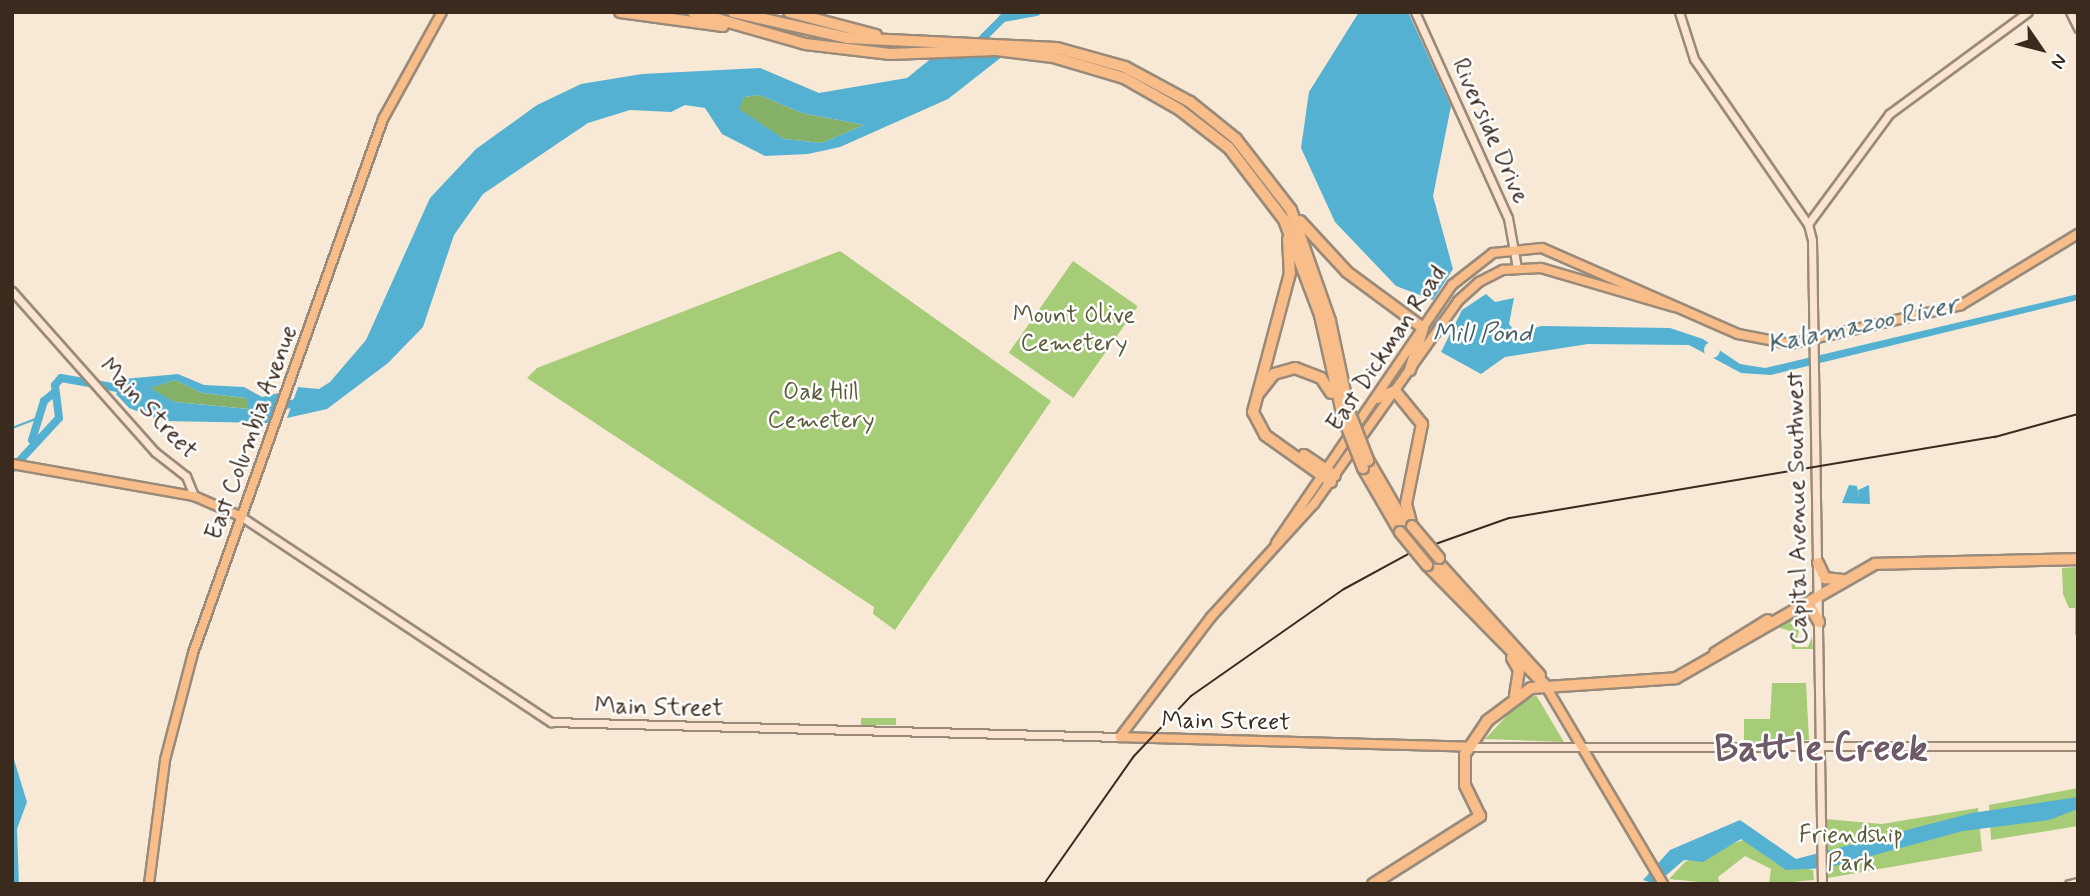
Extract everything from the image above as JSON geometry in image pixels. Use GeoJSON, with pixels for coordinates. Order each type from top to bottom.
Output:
{"type":"FeatureCollection","features":[{"type":"Feature","properties":{"kind":"highway"},"geometry":{"type":"LineString","coordinates":[[620,12],[782,37],[929,53],[1019,48],[1124,78],[1180,110],[1228,148],[1264,190],[1284,221],[1320,316],[1346,414],[1366,464],[1407,529],[1545,685]]}},
{"type":"Feature","properties":{"kind":"highway"},"geometry":{"type":"LineString","coordinates":[[693,12],[782,37]]}},
{"type":"Feature","properties":{"kind":"highway"},"geometry":{"type":"LineString","coordinates":[[733,12],[815,33],[914,43],[1019,48],[1125,67],[1190,102],[1236,139],[1271,180],[1291,210],[1347,272],[1423,328],[1409,370]]}},
{"type":"Feature","properties":{"kind":"highway"},"geometry":{"type":"LineString","coordinates":[[789,12],[914,43]]}},
{"type":"Feature","properties":{"kind":"highway"},"geometry":{"type":"LineString","coordinates":[[1291,210],[1330,321],[1336,403]]}},
{"type":"Feature","properties":{"kind":"highway"},"geometry":{"type":"LineString","coordinates":[[1284,221],[1291,257],[1284,300],[1254,395],[1255,421],[1329,476]]}},
{"type":"Feature","properties":{"kind":"highway"},"geometry":{"type":"LineString","coordinates":[[1329,476],[1271,434],[1257,405],[1265,382],[1295,368],[1321,378],[1346,414]]}},
{"type":"Feature","properties":{"kind":"highway"},"geometry":{"type":"LineString","coordinates":[[1377,398],[1395,391],[1418,415],[1424,435],[1407,496],[1407,529]]}},
{"type":"Feature","properties":{"kind":"highway"},"geometry":{"type":"LineString","coordinates":[[1373,884],[1480,816],[1464,780],[1468,747],[1515,696],[1545,685],[1657,681],[1688,673],[1819,593],[1843,580],[1892,561],[2078,559]]}},
{"type":"Feature","properties":{"kind":"highway"},"geometry":{"type":"LineString","coordinates":[[1436,562],[1465,596]]}},
{"type":"Feature","properties":{"kind":"highway"},"geometry":{"type":"LineString","coordinates":[[1818,563],[1825,578],[1843,580]]}},
{"type":"Feature","properties":{"kind":"highway"},"geometry":{"type":"LineString","coordinates":[[1797,606],[1812,610],[1819,622]]}},
{"type":"Feature","properties":{"kind":"highway"},"geometry":{"type":"LineString","coordinates":[[1484,617],[1507,648],[1545,685]]}},
{"type":"Feature","properties":{"kind":"highway"},"geometry":{"type":"LineString","coordinates":[[1507,648],[1518,670],[1515,696]]}},
{"type":"Feature","properties":{"kind":"main road","name":"East Columbia Avenue"},"geometry":{"type":"LineString","coordinates":[[149,884],[157,802],[178,704],[383,119],[442,12]]}},
{"type":"Feature","properties":{"kind":"main road"},"geometry":{"type":"LineString","coordinates":[[1515,246],[1542,248],[1754,340],[1815,341],[1961,305],[2078,234]]}},
{"type":"Feature","properties":{"kind":"main road","name":"East Dickman Road"},"geometry":{"type":"LineString","coordinates":[[1329,476],[1423,328],[1469,267],[1515,246]]}},
{"type":"Feature","properties":{"kind":"main road"},"geometry":{"type":"LineString","coordinates":[[1517,268],[1558,271],[1685,310]]}},
{"type":"Feature","properties":{"kind":"main road","name":"East Dickman Road"},"geometry":{"type":"LineString","coordinates":[[1120,737],[1329,476],[1464,295],[1517,268]]}},
{"type":"Feature","properties":{"kind":"main road"},"geometry":{"type":"LineString","coordinates":[[12,464],[194,496]]}},
{"type":"Feature","properties":{"kind":"main road","name":"Main Street"},"geometry":{"type":"LineString","coordinates":[[194,496],[242,517]]}},
{"type":"Feature","properties":{"kind":"main road"},"geometry":{"type":"LineString","coordinates":[[1545,685],[1580,749],[1662,884]]}},
{"type":"Feature","properties":{"kind":"main road","name":"Main Street"},"geometry":{"type":"LineString","coordinates":[[1120,737],[1468,747]]}},
{"type":"Feature","properties":{"kind":"street","name":"Riverside Drive"},"geometry":{"type":"LineString","coordinates":[[1415,12],[1506,212],[1515,246],[1517,268]]}},
{"type":"Feature","properties":{"kind":"street"},"geometry":{"type":"LineString","coordinates":[[1679,12],[1694,59],[1808,224],[1898,106],[2028,12]]}},
{"type":"Feature","properties":{"kind":"street"},"geometry":{"type":"LineString","coordinates":[[2070,12],[2078,28]]}},
{"type":"Feature","properties":{"kind":"street","name":"Capital Avenue Southwest"},"geometry":{"type":"LineString","coordinates":[[1808,224],[1816,353],[1818,748],[1822,884]]}},
{"type":"Feature","properties":{"kind":"street","name":"Main Street"},"geometry":{"type":"LineString","coordinates":[[12,291],[101,391],[186,477],[194,496]]}},
{"type":"Feature","properties":{"kind":"street","name":"Main Street"},"geometry":{"type":"LineString","coordinates":[[242,517],[551,722],[1120,737]]}},
{"type":"Feature","properties":{"kind":"street"},"geometry":{"type":"LineString","coordinates":[[1468,747],[1580,749],[2078,746]]}},
{"type":"Feature","properties":{"kind":"street"},"geometry":{"type":"LineString","coordinates":[[2069,884],[2078,882]]}},
{"type":"Feature","properties":{"kind":"green space"},"geometry":{"type":"Polygon","coordinates":[[[759,95],[802,113],[864,125],[822,143],[784,139],[738,109],[744,97],[759,95]]]}},
{"type":"Feature","properties":{"kind":"green space","name":"Oak Hill Cemetery"},"geometry":{"type":"Polygon","coordinates":[[[840,251],[1051,401],[895,630],[873,614],[874,607],[527,378],[537,368],[840,251]]]}},
{"type":"Feature","properties":{"kind":"green space","name":"Mount Olive Cemetery"},"geometry":{"type":"Polygon","coordinates":[[[1073,261],[1138,306],[1073,398],[1009,353],[1073,261]]]}},
{"type":"Feature","properties":{"kind":"green space"},"geometry":{"type":"Polygon","coordinates":[[[175,380],[202,393],[246,398],[250,409],[175,402],[149,388],[175,380]]]}},
{"type":"Feature","properties":{"kind":"green space"},"geometry":{"type":"Polygon","coordinates":[[[2078,567],[2078,635],[2075,635],[2075,608],[2069,608],[2063,594],[2062,568],[2078,567]]]}},
{"type":"Feature","properties":{"kind":"green space"},"geometry":{"type":"Polygon","coordinates":[[[1799,614],[1790,623],[1799,631],[1795,647],[1808,647],[1812,637],[1813,649],[1792,649],[1790,631],[1777,627],[1799,614]]]}},
{"type":"Feature","properties":{"kind":"green space"},"geometry":{"type":"Polygon","coordinates":[[[1772,683],[1806,683],[1809,740],[1744,742],[1744,719],[1770,719],[1772,683]]]}},
{"type":"Feature","properties":{"kind":"green space"},"geometry":{"type":"Polygon","coordinates":[[[1536,695],[1564,742],[1485,739],[1516,706],[1536,695]]]}},
{"type":"Feature","properties":{"kind":"green space"},"geometry":{"type":"Polygon","coordinates":[[[861,718],[896,718],[896,725],[861,725],[861,718]]]}},
{"type":"Feature","properties":{"kind":"green space"},"geometry":{"type":"Polygon","coordinates":[[[2078,788],[2078,826],[1991,840],[1989,805],[2078,788]]]}},
{"type":"Feature","properties":{"kind":"green space","name":"Friendship Park"},"geometry":{"type":"Polygon","coordinates":[[[1978,808],[1982,851],[1828,878],[1825,819],[1882,824],[1978,808]]]}},
{"type":"Feature","properties":{"kind":"green space"},"geometry":{"type":"Polygon","coordinates":[[[1748,838],[1780,864],[1813,870],[1814,880],[1769,884],[1771,869],[1745,856],[1718,877],[1720,884],[1669,879],[1685,862],[1748,838]]]}},
{"type":"Feature","properties":{"kind":"water"},"geometry":{"type":"Polygon","coordinates":[[[1359,12],[1408,12],[1451,106],[1433,196],[1453,269],[1433,300],[1396,286],[1335,222],[1301,148],[1309,92],[1359,12]]]}},
{"type":"Feature","properties":{"kind":"water"},"geometry":{"type":"Polygon","coordinates":[[[1003,56],[948,99],[840,147],[808,154],[765,156],[722,134],[705,108],[685,105],[671,112],[630,110],[588,123],[483,194],[454,235],[423,327],[388,363],[327,409],[287,418],[298,387],[319,389],[330,382],[366,340],[430,198],[476,149],[537,105],[581,84],[642,74],[760,68],[819,93],[907,78],[933,57],[1003,56]],[[759,95],[744,97],[739,109],[784,139],[822,143],[864,125],[802,113],[759,95]]]}},
{"type":"Feature","properties":{"kind":"water","name":"Mill Pond"},"geometry":{"type":"Polygon","coordinates":[[[1486,294],[1495,302],[1514,298],[1509,324],[1517,334],[1541,326],[1670,328],[1703,339],[1740,364],[1765,368],[2078,294],[2078,300],[1771,375],[1741,373],[1689,345],[1588,344],[1505,357],[1481,374],[1441,352],[1462,310],[1486,294]]]}},
{"type":"Feature","properties":{"kind":"water"},"geometry":{"type":"Polygon","coordinates":[[[178,374],[204,385],[244,387],[262,397],[279,393],[268,423],[163,421],[129,408],[116,394],[124,379],[178,374]],[[175,380],[150,388],[175,402],[249,409],[246,398],[202,393],[175,380]]]}},
{"type":"Feature","properties":{"kind":"water"},"geometry":{"type":"Polygon","coordinates":[[[1849,485],[1857,486],[1859,498],[1858,490],[1869,485],[1870,504],[1842,503],[1849,485]]]}},
{"type":"Feature","properties":{"kind":"water"},"geometry":{"type":"Polygon","coordinates":[[[12,753],[27,802],[17,829],[19,884],[12,884],[12,753]]]}},
{"type":"Feature","properties":{"kind":"water"},"geometry":{"type":"Polygon","coordinates":[[[2078,797],[2078,809],[2049,820],[1963,831],[1827,868],[1786,870],[1741,839],[1703,862],[1684,860],[1656,884],[1643,880],[1670,850],[1740,820],[1796,859],[1972,813],[2078,797]]]}},
{"type":"Feature","properties":{"kind":"pier"},"geometry":{"type":"Polygon","coordinates":[[[1712,342],[1718,344],[1718,356],[1712,358],[1706,356],[1704,350],[1706,344],[1712,342]]]}},
{"type":"Feature","properties":{"kind":"waterway","name":"Kalamazoo River"},"geometry":{"type":"LineString","coordinates":[[975,46],[1003,18],[1036,12]]}},
{"type":"Feature","properties":{"kind":"waterway","name":"Kalamazoo River"},"geometry":{"type":"LineString","coordinates":[[12,469],[59,418],[55,385],[61,378],[129,390]]}},
{"type":"Feature","properties":{"kind":"waterway","name":"Kalamazoo River"},"geometry":{"type":"LineString","coordinates":[[32,440],[44,401],[55,392]]}},
{"type":"Feature","properties":{"kind":"waterway","name":"Kalamazoo River"},"geometry":{"type":"LineString","coordinates":[[265,409],[300,402]]}},
{"type":"Feature","properties":{"kind":"waterway"},"geometry":{"type":"LineString","coordinates":[[12,428],[38,418]]}},
{"type":"Feature","properties":{"kind":"railway"},"geometry":{"type":"LineString","coordinates":[[1044,884],[1134,756],[1191,696],[1344,589],[1410,553],[1509,518],[1995,437],[2078,414]]}},
{"type":"Feature","properties":{"kind":"district","name":"Battle Creek"},"geometry":{"type":"Point","coordinates":[1821,750]}}]}
